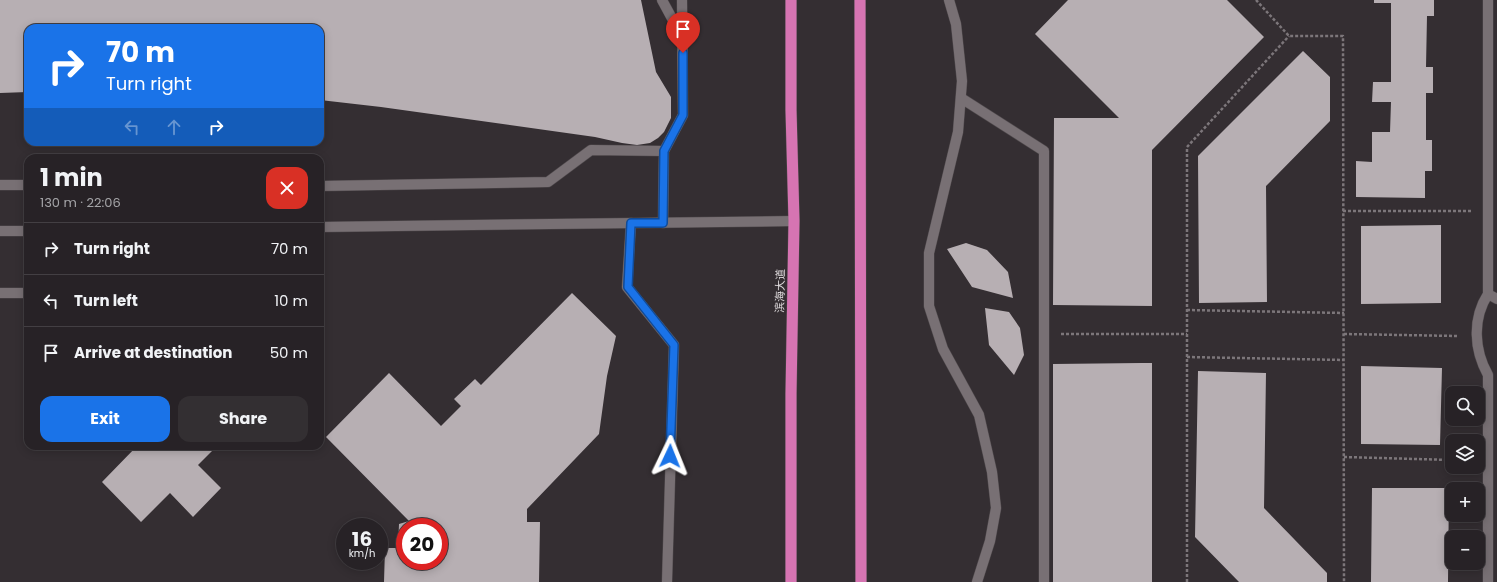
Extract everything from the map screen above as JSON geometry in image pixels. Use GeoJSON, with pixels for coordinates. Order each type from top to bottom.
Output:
{"type":"FeatureCollection","features":[{"type":"Feature","properties":{"kind":"highway","name":"滨海大道"},"geometry":{"type":"LineString","coordinates":[[791,0],[791,110],[794,221],[791,394],[791,582]]}},
{"type":"Feature","properties":{"kind":"highway"},"geometry":{"type":"LineString","coordinates":[[860,0],[861,582]]}},
{"type":"Feature","properties":{"kind":"highway"},"geometry":{"type":"LineString","coordinates":[[791,563],[796,582]]}},
{"type":"Feature","properties":{"kind":"street"},"geometry":{"type":"LineString","coordinates":[[662,0],[682,37]]}},
{"type":"Feature","properties":{"kind":"street"},"geometry":{"type":"LineString","coordinates":[[663,223],[664,151],[683,115],[682,0]]}},
{"type":"Feature","properties":{"kind":"street"},"geometry":{"type":"LineString","coordinates":[[949,0],[956,24],[962,81],[961,98],[958,132],[929,253],[929,306],[943,349],[979,415],[992,472],[996,508],[990,541],[977,582]]}},
{"type":"Feature","properties":{"kind":"street"},"geometry":{"type":"LineString","coordinates":[[1488,0],[1488,294],[1482,304],[1478,320],[1477,336],[1478,352],[1482,364],[1492,374],[1488,582]]}},
{"type":"Feature","properties":{"kind":"street"},"geometry":{"type":"LineString","coordinates":[[961,98],[1044,151],[1044,582]]}},
{"type":"Feature","properties":{"kind":"street"},"geometry":{"type":"LineString","coordinates":[[324,186],[548,182],[591,150],[664,151]]}},
{"type":"Feature","properties":{"kind":"street"},"geometry":{"type":"LineString","coordinates":[[0,185],[24,185]]}},
{"type":"Feature","properties":{"kind":"street"},"geometry":{"type":"LineString","coordinates":[[324,227],[794,221]]}},
{"type":"Feature","properties":{"kind":"street"},"geometry":{"type":"LineString","coordinates":[[631,223],[628,287],[674,345],[667,582]]}},
{"type":"Feature","properties":{"kind":"street"},"geometry":{"type":"LineString","coordinates":[[0,232],[24,231]]}},
{"type":"Feature","properties":{"kind":"street"},"geometry":{"type":"LineString","coordinates":[[0,293],[24,293]]}},
{"type":"Feature","properties":{"kind":"street"},"geometry":{"type":"LineString","coordinates":[[1488,294],[1497,300]]}},
{"type":"Feature","properties":{"kind":"street"},"geometry":{"type":"LineString","coordinates":[[788,582],[791,563]]}},
{"type":"Feature","properties":{"kind":"path"},"geometry":{"type":"LineString","coordinates":[[1256,0],[1289,36]]}},
{"type":"Feature","properties":{"kind":"path"},"geometry":{"type":"LineString","coordinates":[[1187,582],[1187,147],[1289,36],[1343,36],[1344,582]]}},
{"type":"Feature","properties":{"kind":"path"},"geometry":{"type":"LineString","coordinates":[[1343,211],[1488,211]]}},
{"type":"Feature","properties":{"kind":"path"},"geometry":{"type":"LineString","coordinates":[[1187,310],[1344,313]]}},
{"type":"Feature","properties":{"kind":"path"},"geometry":{"type":"LineString","coordinates":[[1044,333],[1187,334]]}},
{"type":"Feature","properties":{"kind":"path"},"geometry":{"type":"LineString","coordinates":[[1344,334],[1477,336]]}},
{"type":"Feature","properties":{"kind":"path"},"geometry":{"type":"LineString","coordinates":[[1187,357],[1344,360]]}},
{"type":"Feature","properties":{"kind":"path"},"geometry":{"type":"LineString","coordinates":[[1344,457],[1445,460]]}},
{"type":"Feature","properties":{"kind":"building"},"geometry":{"type":"Polygon","coordinates":[[[0,0],[641,0],[656,72],[671,97],[671,118],[664,132],[658,138],[650,143],[637,145],[595,137],[324,100],[324,24],[24,24],[24,92],[0,93],[0,0]]]}},
{"type":"Feature","properties":{"kind":"building"},"geometry":{"type":"Polygon","coordinates":[[[1068,0],[1227,0],[1264,37],[1152,150],[1152,306],[1053,305],[1054,118],[1119,118],[1035,34],[1068,0]]]}},
{"type":"Feature","properties":{"kind":"building"},"geometry":{"type":"Polygon","coordinates":[[[1374,0],[1434,0],[1434,16],[1427,16],[1426,67],[1433,67],[1433,93],[1426,93],[1426,140],[1432,140],[1432,171],[1425,171],[1425,198],[1356,197],[1356,161],[1372,162],[1372,132],[1390,132],[1391,102],[1372,102],[1373,82],[1391,82],[1391,3],[1374,3],[1374,0]]]}},
{"type":"Feature","properties":{"kind":"building"},"geometry":{"type":"Polygon","coordinates":[[[1303,51],[1330,77],[1330,121],[1266,186],[1267,302],[1199,303],[1198,156],[1303,51]]]}},
{"type":"Feature","properties":{"kind":"building"},"geometry":{"type":"Polygon","coordinates":[[[1441,225],[1441,303],[1361,304],[1361,226],[1441,225]]]}},
{"type":"Feature","properties":{"kind":"building"},"geometry":{"type":"Polygon","coordinates":[[[966,243],[987,250],[1008,272],[1013,298],[972,287],[947,249],[966,243]]]}},
{"type":"Feature","properties":{"kind":"building"},"geometry":{"type":"Polygon","coordinates":[[[572,293],[616,336],[607,376],[599,434],[527,509],[527,522],[540,522],[539,582],[384,582],[384,570],[388,570],[388,548],[396,548],[396,570],[448,570],[448,518],[406,518],[326,437],[389,373],[441,426],[461,406],[454,399],[475,379],[481,385],[572,293]]]}},
{"type":"Feature","properties":{"kind":"building"},"geometry":{"type":"Polygon","coordinates":[[[985,308],[1009,312],[1020,328],[1024,355],[1014,375],[989,345],[985,308]]]}},
{"type":"Feature","properties":{"kind":"building"},"geometry":{"type":"Polygon","coordinates":[[[1152,363],[1152,582],[1053,582],[1053,364],[1152,363]]]}},
{"type":"Feature","properties":{"kind":"building"},"geometry":{"type":"Polygon","coordinates":[[[1361,366],[1442,368],[1440,445],[1361,444],[1361,366]]]}},
{"type":"Feature","properties":{"kind":"building"},"geometry":{"type":"Polygon","coordinates":[[[1198,371],[1266,373],[1264,508],[1327,573],[1327,582],[1239,582],[1195,537],[1198,371]]]}},
{"type":"Feature","properties":{"kind":"building"},"geometry":{"type":"Polygon","coordinates":[[[133,450],[213,450],[198,465],[221,488],[193,517],[170,493],[141,522],[102,482],[133,450]]]}},
{"type":"Feature","properties":{"kind":"building"},"geometry":{"type":"Polygon","coordinates":[[[1372,488],[1445,488],[1445,522],[1449,522],[1449,530],[1445,530],[1445,570],[1448,570],[1448,582],[1371,582],[1372,488]]]}},
{"type":"Feature","properties":{"kind":"route"},"geometry":{"type":"LineString","coordinates":[[670,456],[674,345],[628,287],[631,223],[663,223],[664,151],[683,115],[683,53]]}}]}
